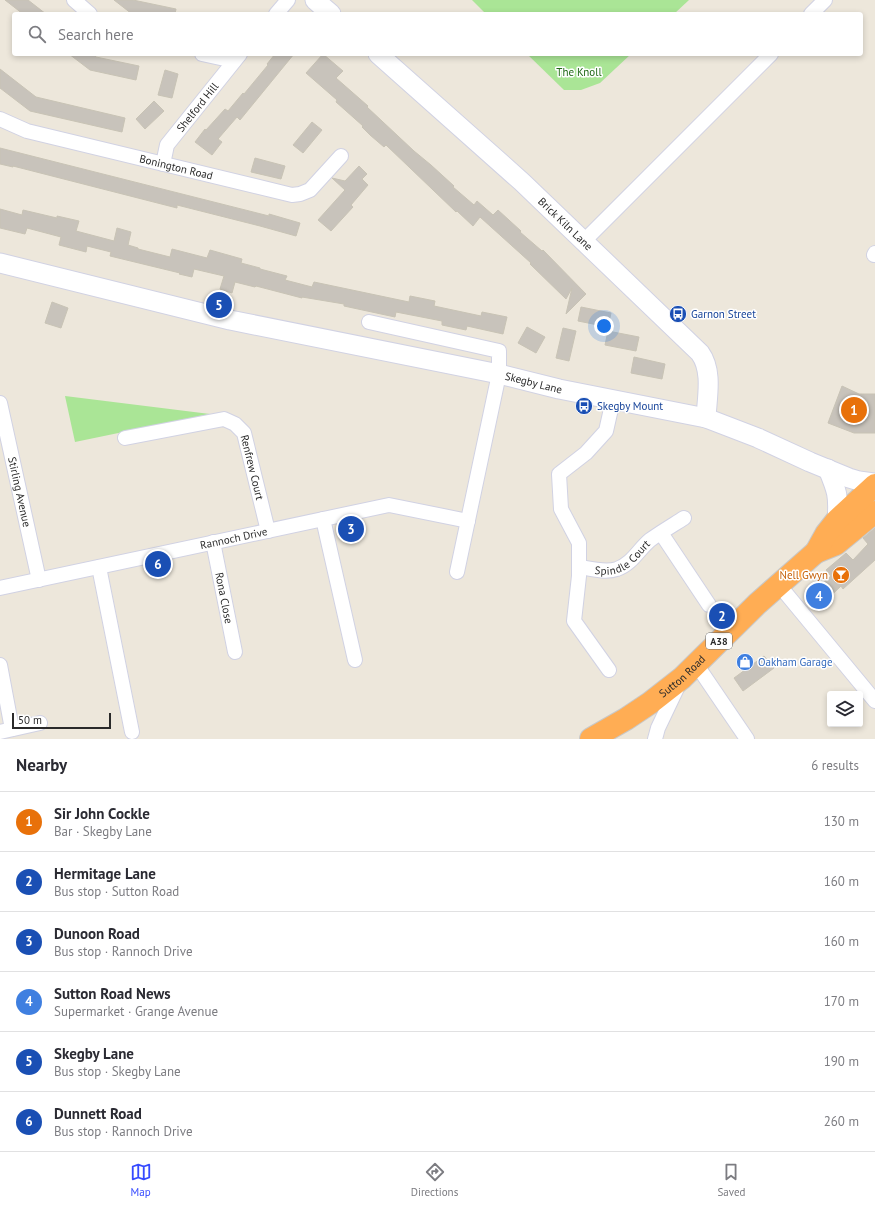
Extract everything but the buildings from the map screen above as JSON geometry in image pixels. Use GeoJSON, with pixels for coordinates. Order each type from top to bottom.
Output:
{"type":"FeatureCollection","features":[{"type":"Feature","properties":{"kind":"highway","name":"Sutton Road"},"geometry":{"type":"LineString","coordinates":[[600,737],[650,703],[689,671],[731,628],[816,552],[826,534],[838,520],[871,493]]}},
{"type":"Feature","properties":{"kind":"highway","name":"Sutton Road"},"geometry":{"type":"LineString","coordinates":[[816,552],[836,544],[871,493]]}},
{"type":"Feature","properties":{"kind":"main road","name":"Brick Kiln Lane"},"geometry":{"type":"LineString","coordinates":[[380,56],[522,182],[700,353],[705,360],[708,378],[706,418]]}},
{"type":"Feature","properties":{"kind":"main road","name":"Skegby Lane"},"geometry":{"type":"LineString","coordinates":[[0,263],[230,320],[499,374],[559,389],[706,418],[758,438],[828,469],[871,493]]}},
{"type":"Feature","properties":{"kind":"main road"},"geometry":{"type":"LineString","coordinates":[[828,469],[838,496],[838,520]]}},
{"type":"Feature","properties":{"kind":"street"},"geometry":{"type":"LineString","coordinates":[[74,0],[88,12]]}},
{"type":"Feature","properties":{"kind":"street"},"geometry":{"type":"LineString","coordinates":[[278,12],[288,0]]}},
{"type":"Feature","properties":{"kind":"street"},"geometry":{"type":"LineString","coordinates":[[813,12],[825,0]]}},
{"type":"Feature","properties":{"kind":"street"},"geometry":{"type":"LineString","coordinates":[[225,56],[237,57]]}},
{"type":"Feature","properties":{"kind":"street"},"geometry":{"type":"LineString","coordinates":[[584,241],[769,56]]}},
{"type":"Feature","properties":{"kind":"street","name":"Shelford Hill"},"geometry":{"type":"LineString","coordinates":[[163,164],[167,145],[237,57]]}},
{"type":"Feature","properties":{"kind":"street","name":"Bonington Road"},"geometry":{"type":"LineString","coordinates":[[0,119],[27,131],[292,195],[310,190],[341,156]]}},
{"type":"Feature","properties":{"kind":"street"},"geometry":{"type":"LineString","coordinates":[[368,322],[499,350],[499,374],[457,572]]}},
{"type":"Feature","properties":{"kind":"street"},"geometry":{"type":"LineString","coordinates":[[609,670],[574,621],[580,567],[579,543],[561,509],[559,474],[586,453],[606,431],[613,400]]}},
{"type":"Feature","properties":{"kind":"street","name":"Stirling Avenue"},"geometry":{"type":"LineString","coordinates":[[0,403],[5,450],[39,580]]}},
{"type":"Feature","properties":{"kind":"street","name":"Renfrew Court"},"geometry":{"type":"LineString","coordinates":[[125,438],[224,419],[235,424],[244,433],[268,531]]}},
{"type":"Feature","properties":{"kind":"street","name":"Rannoch Drive"},"geometry":{"type":"LineString","coordinates":[[0,588],[389,505],[468,521]]}},
{"type":"Feature","properties":{"kind":"street","name":"Spindle Court"},"geometry":{"type":"LineString","coordinates":[[580,567],[599,570],[617,569],[630,562],[641,548],[684,518]]}},
{"type":"Feature","properties":{"kind":"street"},"geometry":{"type":"LineString","coordinates":[[323,519],[355,660]]}},
{"type":"Feature","properties":{"kind":"street","name":"Spindle Court"},"geometry":{"type":"LineString","coordinates":[[661,534],[709,605]]}},
{"type":"Feature","properties":{"kind":"street","name":"Rona Close"},"geometry":{"type":"LineString","coordinates":[[214,542],[235,652]]}},
{"type":"Feature","properties":{"kind":"street"},"geometry":{"type":"LineString","coordinates":[[99,567],[132,732]]}},
{"type":"Feature","properties":{"kind":"street"},"geometry":{"type":"LineString","coordinates":[[779,585],[875,701]]}},
{"type":"Feature","properties":{"kind":"street"},"geometry":{"type":"LineString","coordinates":[[0,665],[6,730],[40,723]]}},
{"type":"Feature","properties":{"kind":"street"},"geometry":{"type":"LineString","coordinates":[[655,739],[658,728],[689,671],[747,739]]}},
{"type":"Feature","properties":{"kind":"green space"},"geometry":{"type":"Polygon","coordinates":[[[472,0],[689,0],[676,12],[484,12],[472,0]]]}},
{"type":"Feature","properties":{"kind":"green space","name":"The Knoll"},"geometry":{"type":"Polygon","coordinates":[[[529,56],[629,56],[600,83],[581,90],[564,90],[529,56]]]}},
{"type":"Feature","properties":{"kind":"green space"},"geometry":{"type":"Polygon","coordinates":[[[65,396],[210,414],[75,442],[65,396]]]}},
{"type":"Feature","properties":{"kind":"place","name":"Skegby Lane"},"geometry":{"type":"Point","coordinates":[219,305]}},
{"type":"Feature","properties":{"kind":"place","name":"Garnon Street"},"geometry":{"type":"Point","coordinates":[678,314]}},
{"type":"Feature","properties":{"kind":"place","name":"Skegby Mount"},"geometry":{"type":"Point","coordinates":[584,406]}},
{"type":"Feature","properties":{"kind":"place","name":"Sir John Cockle"},"geometry":{"type":"Point","coordinates":[854,410]}},
{"type":"Feature","properties":{"kind":"place","name":"Dunoon Road"},"geometry":{"type":"Point","coordinates":[351,529]}},
{"type":"Feature","properties":{"kind":"place","name":"Dunnett Road"},"geometry":{"type":"Point","coordinates":[158,564]}},
{"type":"Feature","properties":{"kind":"place","name":"Nell Gwyn"},"geometry":{"type":"Point","coordinates":[841,575]}},
{"type":"Feature","properties":{"kind":"place","name":"Sutton Road News"},"geometry":{"type":"Point","coordinates":[819,596]}},
{"type":"Feature","properties":{"kind":"place","name":"Hermitage Lane"},"geometry":{"type":"Point","coordinates":[722,616]}},
{"type":"Feature","properties":{"kind":"place","name":"Oakham Garage"},"geometry":{"type":"Point","coordinates":[745,662]}}]}
